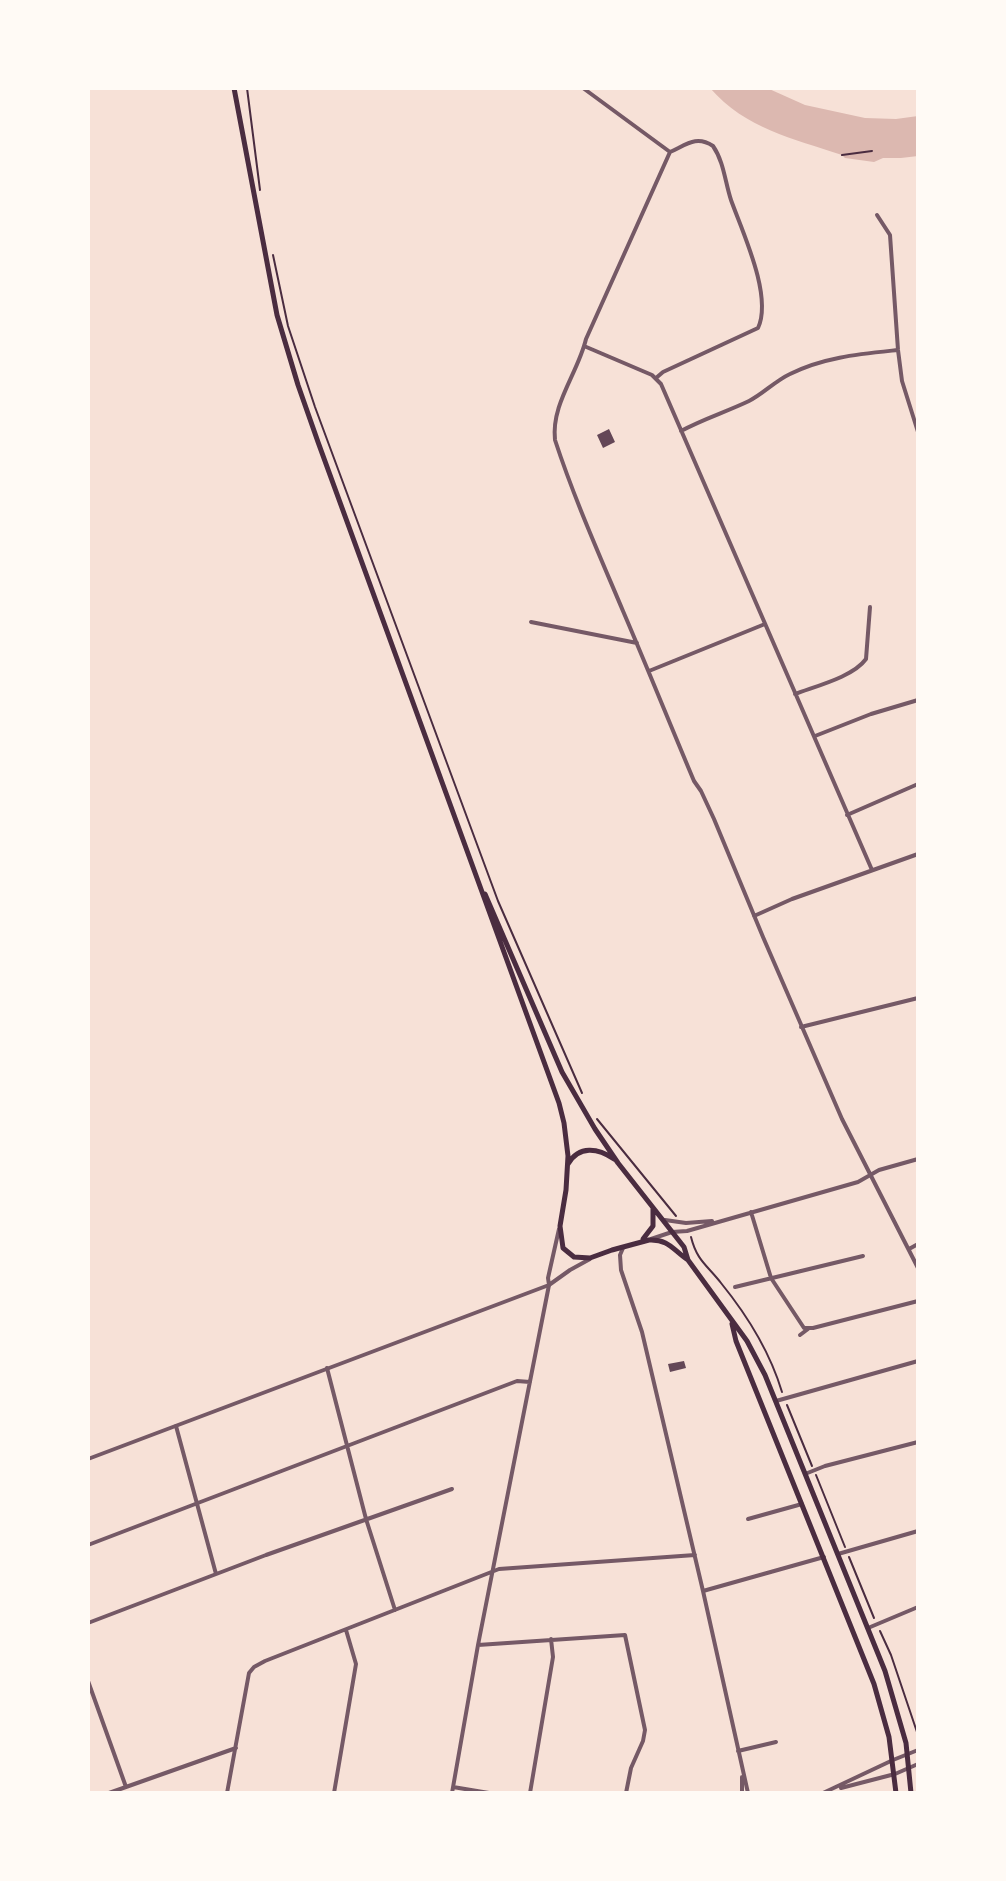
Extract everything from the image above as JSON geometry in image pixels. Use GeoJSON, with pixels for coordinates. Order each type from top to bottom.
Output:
{"type":"FeatureCollection","features":[{"type":"Feature","properties":{"kind":"main road"},"geometry":{"type":"LineString","coordinates":[[234,88],[268,275],[284,342],[559,1103],[568,1165],[560,1226],[561,1244],[565,1251],[578,1259],[639,1242],[666,1241],[688,1260],[747,1341],[776,1401],[894,1697],[907,1754],[911,1793]]}},
{"type":"Feature","properties":{"kind":"main road"},"geometry":{"type":"LineString","coordinates":[[481,886],[562,1072],[595,1129],[684,1247],[688,1260]]}},
{"type":"Feature","properties":{"kind":"main road"},"geometry":{"type":"LineString","coordinates":[[568,1165],[577,1153],[591,1149],[602,1152],[618,1163]]}},
{"type":"Feature","properties":{"kind":"main road"},"geometry":{"type":"LineString","coordinates":[[639,1242],[653,1226],[653,1209]]}},
{"type":"Feature","properties":{"kind":"main road"},"geometry":{"type":"LineString","coordinates":[[731,1321],[736,1341],[874,1684],[893,1760],[896,1793]]}},
{"type":"Feature","properties":{"kind":"street"},"geometry":{"type":"LineString","coordinates":[[583,88],[670,152]]}},
{"type":"Feature","properties":{"kind":"street"},"geometry":{"type":"LineString","coordinates":[[656,378],[758,328],[761,317],[760,289],[751,250],[719,156],[710,144],[699,140],[670,152],[558,411],[555,440],[590,535],[801,1027],[842,1119],[918,1268]]}},
{"type":"Feature","properties":{"kind":"street"},"geometry":{"type":"LineString","coordinates":[[877,215],[890,235],[902,381],[918,432]]}},
{"type":"Feature","properties":{"kind":"street"},"geometry":{"type":"LineString","coordinates":[[584,346],[656,378],[872,870]]}},
{"type":"Feature","properties":{"kind":"street"},"geometry":{"type":"LineString","coordinates":[[681,431],[753,399],[776,381],[802,368],[836,357],[898,350]]}},
{"type":"Feature","properties":{"kind":"street"},"geometry":{"type":"LineString","coordinates":[[795,694],[861,666],[866,659],[870,607]]}},
{"type":"Feature","properties":{"kind":"street"},"geometry":{"type":"LineString","coordinates":[[531,622],[637,643]]}},
{"type":"Feature","properties":{"kind":"street"},"geometry":{"type":"LineString","coordinates":[[649,671],[765,624]]}},
{"type":"Feature","properties":{"kind":"street"},"geometry":{"type":"LineString","coordinates":[[814,737],[871,714],[918,700]]}},
{"type":"Feature","properties":{"kind":"street"},"geometry":{"type":"LineString","coordinates":[[847,815],[918,784]]}},
{"type":"Feature","properties":{"kind":"street"},"geometry":{"type":"LineString","coordinates":[[754,916],[792,899],[918,854]]}},
{"type":"Feature","properties":{"kind":"street"},"geometry":{"type":"LineString","coordinates":[[801,1027],[918,998]]}},
{"type":"Feature","properties":{"kind":"street"},"geometry":{"type":"LineString","coordinates":[[649,1240],[858,1182],[879,1170],[918,1159]]}},
{"type":"Feature","properties":{"kind":"street"},"geometry":{"type":"LineString","coordinates":[[751,1212],[771,1278],[798,1321],[808,1329]]}},
{"type":"Feature","properties":{"kind":"street"},"geometry":{"type":"LineString","coordinates":[[661,1219],[682,1223],[718,1221]]}},
{"type":"Feature","properties":{"kind":"street"},"geometry":{"type":"LineString","coordinates":[[489,1793],[452,1790],[560,1226]]}},
{"type":"Feature","properties":{"kind":"street"},"geometry":{"type":"LineString","coordinates":[[909,1249],[918,1244]]}},
{"type":"Feature","properties":{"kind":"street"},"geometry":{"type":"LineString","coordinates":[[623,1247],[620,1255],[622,1274],[642,1332],[748,1793]]}},
{"type":"Feature","properties":{"kind":"street"},"geometry":{"type":"LineString","coordinates":[[735,1287],[863,1256]]}},
{"type":"Feature","properties":{"kind":"street"},"geometry":{"type":"LineString","coordinates":[[88,1459],[549,1285],[590,1258]]}},
{"type":"Feature","properties":{"kind":"street"},"geometry":{"type":"LineString","coordinates":[[800,1335],[808,1329],[918,1301]]}},
{"type":"Feature","properties":{"kind":"street"},"geometry":{"type":"LineString","coordinates":[[776,1401],[918,1361]]}},
{"type":"Feature","properties":{"kind":"street"},"geometry":{"type":"LineString","coordinates":[[327,1368],[366,1519],[395,1610]]}},
{"type":"Feature","properties":{"kind":"street"},"geometry":{"type":"LineString","coordinates":[[88,1545],[517,1381],[530,1382]]}},
{"type":"Feature","properties":{"kind":"street"},"geometry":{"type":"LineString","coordinates":[[176,1426],[216,1574]]}},
{"type":"Feature","properties":{"kind":"street"},"geometry":{"type":"LineString","coordinates":[[805,1474],[918,1442]]}},
{"type":"Feature","properties":{"kind":"street"},"geometry":{"type":"LineString","coordinates":[[88,1623],[452,1489]]}},
{"type":"Feature","properties":{"kind":"street"},"geometry":{"type":"LineString","coordinates":[[748,1519],[802,1504]]}},
{"type":"Feature","properties":{"kind":"street"},"geometry":{"type":"LineString","coordinates":[[838,1554],[918,1531]]}},
{"type":"Feature","properties":{"kind":"street"},"geometry":{"type":"LineString","coordinates":[[227,1793],[249,1673],[267,1660],[493,1571],[695,1555]]}},
{"type":"Feature","properties":{"kind":"street"},"geometry":{"type":"LineString","coordinates":[[703,1591],[824,1557]]}},
{"type":"Feature","properties":{"kind":"street"},"geometry":{"type":"LineString","coordinates":[[868,1628],[918,1607]]}},
{"type":"Feature","properties":{"kind":"street"},"geometry":{"type":"LineString","coordinates":[[334,1793],[356,1664],[346,1630]]}},
{"type":"Feature","properties":{"kind":"street"},"geometry":{"type":"LineString","coordinates":[[478,1645],[625,1635],[645,1730],[631,1768],[626,1793]]}},
{"type":"Feature","properties":{"kind":"street"},"geometry":{"type":"LineString","coordinates":[[530,1793],[553,1657],[551,1639]]}},
{"type":"Feature","properties":{"kind":"street"},"geometry":{"type":"LineString","coordinates":[[88,1681],[126,1787]]}},
{"type":"Feature","properties":{"kind":"street"},"geometry":{"type":"LineString","coordinates":[[738,1751],[776,1742]]}},
{"type":"Feature","properties":{"kind":"street"},"geometry":{"type":"LineString","coordinates":[[109,1793],[236,1748]]}},
{"type":"Feature","properties":{"kind":"street"},"geometry":{"type":"LineString","coordinates":[[834,1789],[918,1750]]}},
{"type":"Feature","properties":{"kind":"street"},"geometry":{"type":"LineString","coordinates":[[823,1793],[895,1774],[918,1764]]}},
{"type":"Feature","properties":{"kind":"street"},"geometry":{"type":"LineString","coordinates":[[742,1771],[742,1793]]}},
{"type":"Feature","properties":{"kind":"path"},"geometry":{"type":"LineString","coordinates":[[247,88],[261,195]]}},
{"type":"Feature","properties":{"kind":"path"},"geometry":{"type":"LineString","coordinates":[[842,155],[872,151]]}},
{"type":"Feature","properties":{"kind":"path"},"geometry":{"type":"LineString","coordinates":[[273,256],[289,330],[315,407],[498,901],[581,1091]]}},
{"type":"Feature","properties":{"kind":"path"},"geometry":{"type":"LineString","coordinates":[[596,1116],[680,1220]]}},
{"type":"Feature","properties":{"kind":"path"},"geometry":{"type":"LineString","coordinates":[[849,1555],[891,1655],[918,1735]]}},
{"type":"Feature","properties":{"kind":"shaded area"},"geometry":{"type":"Polygon","coordinates":[[[710,88],[767,88],[805,105],[865,118],[918,116],[918,156],[883,158],[874,162],[845,158],[754,123],[710,88]]]}},
{"type":"Feature","properties":{"kind":"building"},"geometry":{"type":"Polygon","coordinates":[[[609,429],[615,442],[603,448],[597,435],[609,429]]]}},
{"type":"Feature","properties":{"kind":"building"},"geometry":{"type":"Polygon","coordinates":[[[684,1361],[686,1368],[670,1372],[668,1364],[684,1361]]]}}]}
